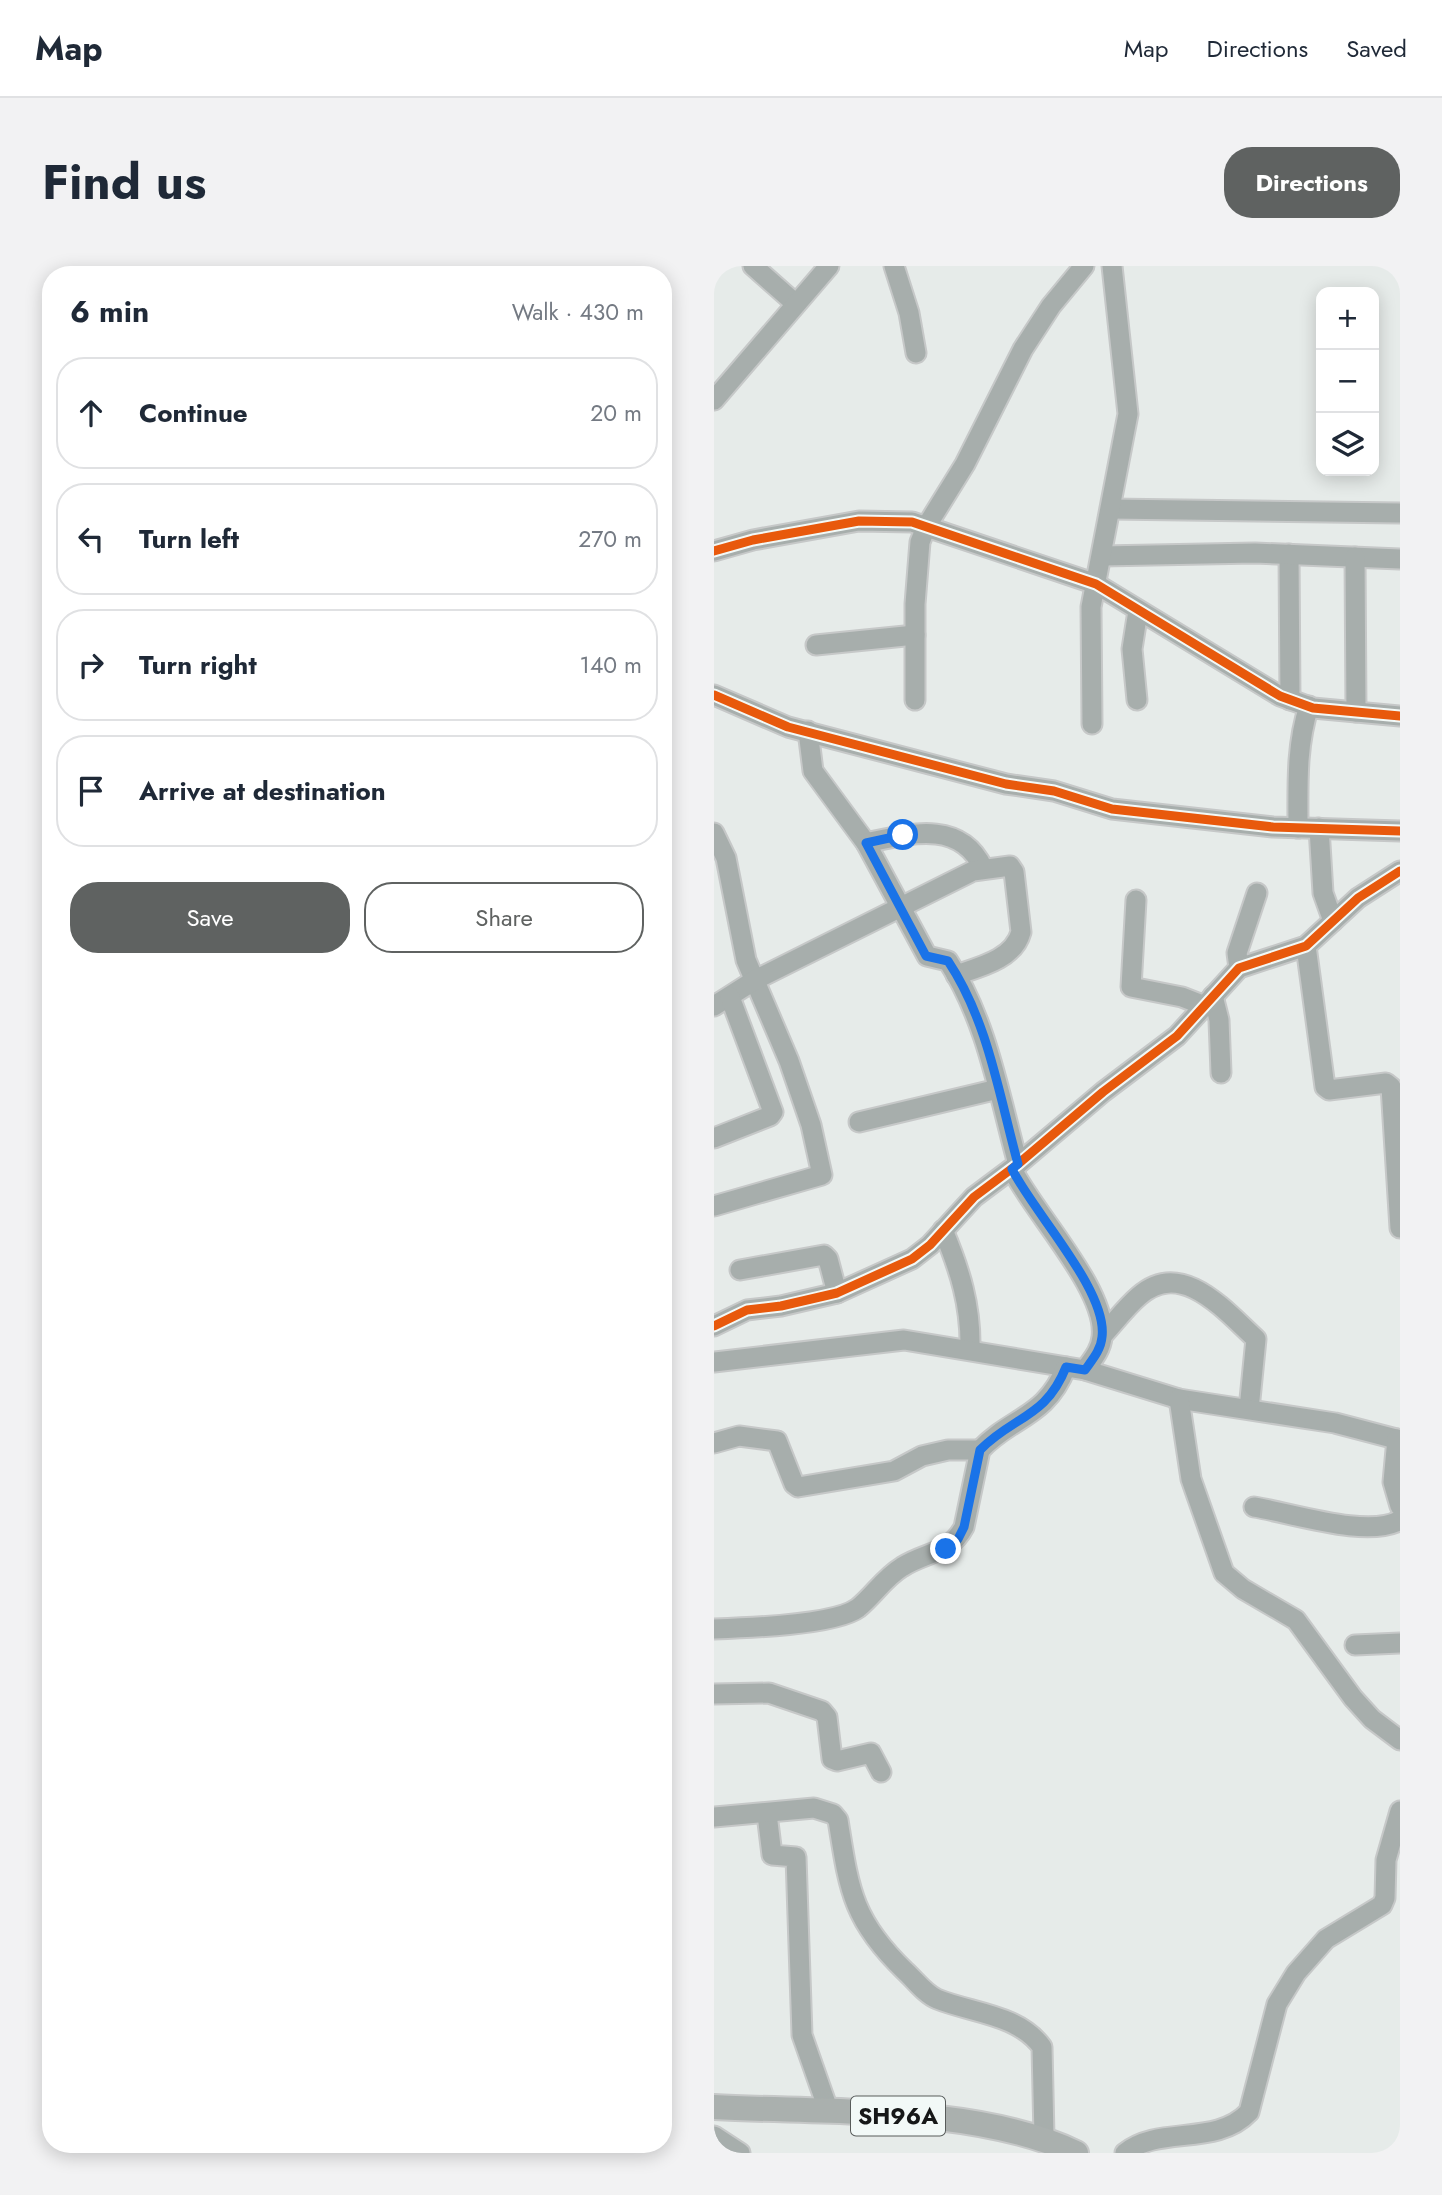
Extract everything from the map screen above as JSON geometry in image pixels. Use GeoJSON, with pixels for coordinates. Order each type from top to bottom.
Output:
{"type":"FeatureCollection","features":[{"type":"Feature","properties":{"kind":"main road","name":"SH96A"},"geometry":{"type":"LineString","coordinates":[[716,2107],[946,2118],[1044,2137],[1076,2153]]}},
{"type":"Feature","properties":{"kind":"street"},"geometry":{"type":"LineString","coordinates":[[753,266],[796,304]]}},
{"type":"Feature","properties":{"kind":"street"},"geometry":{"type":"LineString","coordinates":[[715,397],[830,266]]}},
{"type":"Feature","properties":{"kind":"street"},"geometry":{"type":"LineString","coordinates":[[894,266],[909,313],[916,353]]}},
{"type":"Feature","properties":{"kind":"street"},"geometry":{"type":"LineString","coordinates":[[915,700],[919,555],[926,527],[965,464],[1023,349],[1051,306],[1084,266]]}},
{"type":"Feature","properties":{"kind":"street"},"geometry":{"type":"LineString","coordinates":[[1091,724],[1090,619],[1128,414],[1112,266]]}},
{"type":"Feature","properties":{"kind":"street"},"geometry":{"type":"LineString","coordinates":[[1111,509],[1400,513]]}},
{"type":"Feature","properties":{"kind":"street"},"geometry":{"type":"LineString","coordinates":[[714,551],[753,540],[859,520],[912,522],[1096,584],[1210,656],[1299,703],[1400,716]]}},
{"type":"Feature","properties":{"kind":"street"},"geometry":{"type":"LineString","coordinates":[[1102,556],[1289,554],[1400,559]]}},
{"type":"Feature","properties":{"kind":"street"},"geometry":{"type":"LineString","coordinates":[[1289,554],[1299,703],[1297,828]]}},
{"type":"Feature","properties":{"kind":"street"},"geometry":{"type":"LineString","coordinates":[[1355,556],[1356,712]]}},
{"type":"Feature","properties":{"kind":"street"},"geometry":{"type":"LineString","coordinates":[[1137,700],[1132,649],[1138,611]]}},
{"type":"Feature","properties":{"kind":"street"},"geometry":{"type":"LineString","coordinates":[[816,645],[915,635]]}},
{"type":"Feature","properties":{"kind":"street"},"geometry":{"type":"LineString","coordinates":[[714,695],[788,727],[970,775],[1054,791],[1112,809],[1297,828],[1400,831]]}},
{"type":"Feature","properties":{"kind":"street"},"geometry":{"type":"LineString","coordinates":[[714,1443],[739,1436],[777,1441],[794,1484],[798,1486],[894,1471],[922,1456],[940,1451],[980,1450],[1046,1403],[1075,1368],[1100,1347],[1103,1335],[1102,1322],[1079,1269],[1039,1215],[1015,1167],[998,1089],[975,1011],[945,958],[926,956],[866,843],[813,771],[808,732]]}},
{"type":"Feature","properties":{"kind":"street"},"geometry":{"type":"LineString","coordinates":[[1319,828],[1323,893],[1333,921]]}},
{"type":"Feature","properties":{"kind":"street"},"geometry":{"type":"LineString","coordinates":[[866,843],[903,835],[939,832],[967,845],[977,855],[983,868]]}},
{"type":"Feature","properties":{"kind":"street"},"geometry":{"type":"LineString","coordinates":[[714,833],[726,858],[746,960],[811,1125],[821,1175],[714,1206]]}},
{"type":"Feature","properties":{"kind":"street"},"geometry":{"type":"LineString","coordinates":[[714,1138],[770,1116],[773,1112],[722,1001],[755,980],[983,868],[1005,864],[1012,867],[1021,932],[1018,941],[1005,954],[989,963],[957,975]]}},
{"type":"Feature","properties":{"kind":"street"},"geometry":{"type":"LineString","coordinates":[[714,1326],[747,1310],[781,1306],[837,1293],[912,1259],[974,1197],[1015,1167],[1103,1092],[1177,1036],[1239,968],[1306,946],[1358,898],[1400,871]]}},
{"type":"Feature","properties":{"kind":"street"},"geometry":{"type":"LineString","coordinates":[[1239,968],[1237,953],[1257,893]]}},
{"type":"Feature","properties":{"kind":"street"},"geometry":{"type":"LineString","coordinates":[[1136,900],[1131,987],[1209,1001]]}},
{"type":"Feature","properties":{"kind":"street"},"geometry":{"type":"LineString","coordinates":[[1306,946],[1325,1087],[1329,1090],[1389,1084],[1393,1093],[1400,1228]]}},
{"type":"Feature","properties":{"kind":"street"},"geometry":{"type":"LineString","coordinates":[[1209,1001],[1219,1020],[1221,1073]]}},
{"type":"Feature","properties":{"kind":"street"},"geometry":{"type":"LineString","coordinates":[[859,1122],[998,1089]]}},
{"type":"Feature","properties":{"kind":"street"},"geometry":{"type":"LineString","coordinates":[[943,1230],[965,1291],[970,1318],[970,1349]]}},
{"type":"Feature","properties":{"kind":"street"},"geometry":{"type":"LineString","coordinates":[[740,1270],[824,1255],[828,1259],[837,1293]]}},
{"type":"Feature","properties":{"kind":"street"},"geometry":{"type":"LineString","coordinates":[[1103,1335],[1150,1288],[1163,1283],[1184,1283],[1210,1298],[1258,1343],[1249,1409]]}},
{"type":"Feature","properties":{"kind":"street"},"geometry":{"type":"LineString","coordinates":[[714,1362],[904,1340],[1075,1368],[1179,1399],[1335,1423],[1399,1439],[1392,1482],[1400,1506]]}},
{"type":"Feature","properties":{"kind":"street"},"geometry":{"type":"LineString","coordinates":[[1179,1399],[1191,1479],[1224,1573],[1243,1589],[1296,1620],[1353,1698],[1372,1719],[1400,1740]]}},
{"type":"Feature","properties":{"kind":"street"},"geometry":{"type":"LineString","coordinates":[[714,1629],[820,1620],[857,1609],[903,1566],[946,1549],[958,1539],[964,1527],[980,1450]]}},
{"type":"Feature","properties":{"kind":"street"},"geometry":{"type":"LineString","coordinates":[[1254,1507],[1362,1528],[1388,1527],[1400,1520]]}},
{"type":"Feature","properties":{"kind":"street"},"geometry":{"type":"LineString","coordinates":[[1355,1645],[1400,1643]]}},
{"type":"Feature","properties":{"kind":"street"},"geometry":{"type":"LineString","coordinates":[[714,1694],[769,1693],[822,1711],[827,1717],[832,1759],[837,1761],[871,1752],[881,1772]]}},
{"type":"Feature","properties":{"kind":"street"},"geometry":{"type":"LineString","coordinates":[[714,1816],[767,1814],[814,1808],[834,1814],[838,1820],[849,1891],[857,1910],[885,1951],[937,1999],[994,2016],[1036,2039],[1044,2054],[1044,2137]]}},
{"type":"Feature","properties":{"kind":"street"},"geometry":{"type":"LineString","coordinates":[[1125,2153],[1138,2144],[1212,2132],[1249,2112],[1277,2004],[1285,1988],[1326,1938],[1382,1905],[1385,1898],[1386,1860],[1400,1811]]}},
{"type":"Feature","properties":{"kind":"street"},"geometry":{"type":"LineString","coordinates":[[767,1814],[772,1855],[796,1857],[802,2035],[829,2112]]}},
{"type":"Feature","properties":{"kind":"street"},"geometry":{"type":"LineString","coordinates":[[716,2107],[714,2135],[740,2153]]}},
{"type":"Feature","properties":{"kind":"cycle path"},"geometry":{"type":"LineString","coordinates":[[714,551],[753,540],[859,521],[912,522],[1096,584],[1280,696],[1313,708],[1400,716]]}},
{"type":"Feature","properties":{"kind":"cycle path"},"geometry":{"type":"LineString","coordinates":[[714,695],[788,727],[1006,784],[1054,791],[1112,809],[1273,827],[1400,831]]}},
{"type":"Feature","properties":{"kind":"cycle path"},"geometry":{"type":"LineString","coordinates":[[714,1326],[747,1310],[781,1306],[837,1293],[912,1259],[930,1245],[974,1197],[1018,1164],[1103,1092],[1177,1036],[1239,968],[1306,946],[1358,898],[1400,871]]}},
{"type":"Feature","properties":{"kind":"route"},"geometry":{"type":"LineString","coordinates":[[903,835],[866,843],[926,956],[945,958],[968,992],[980,1025],[1018,1164],[1012,1169],[1039,1215],[1079,1269],[1102,1322],[1103,1335],[1100,1347],[1085,1370],[1066,1367],[1059,1385],[1046,1403],[980,1450],[964,1527],[958,1539],[946,1549]]}}]}
